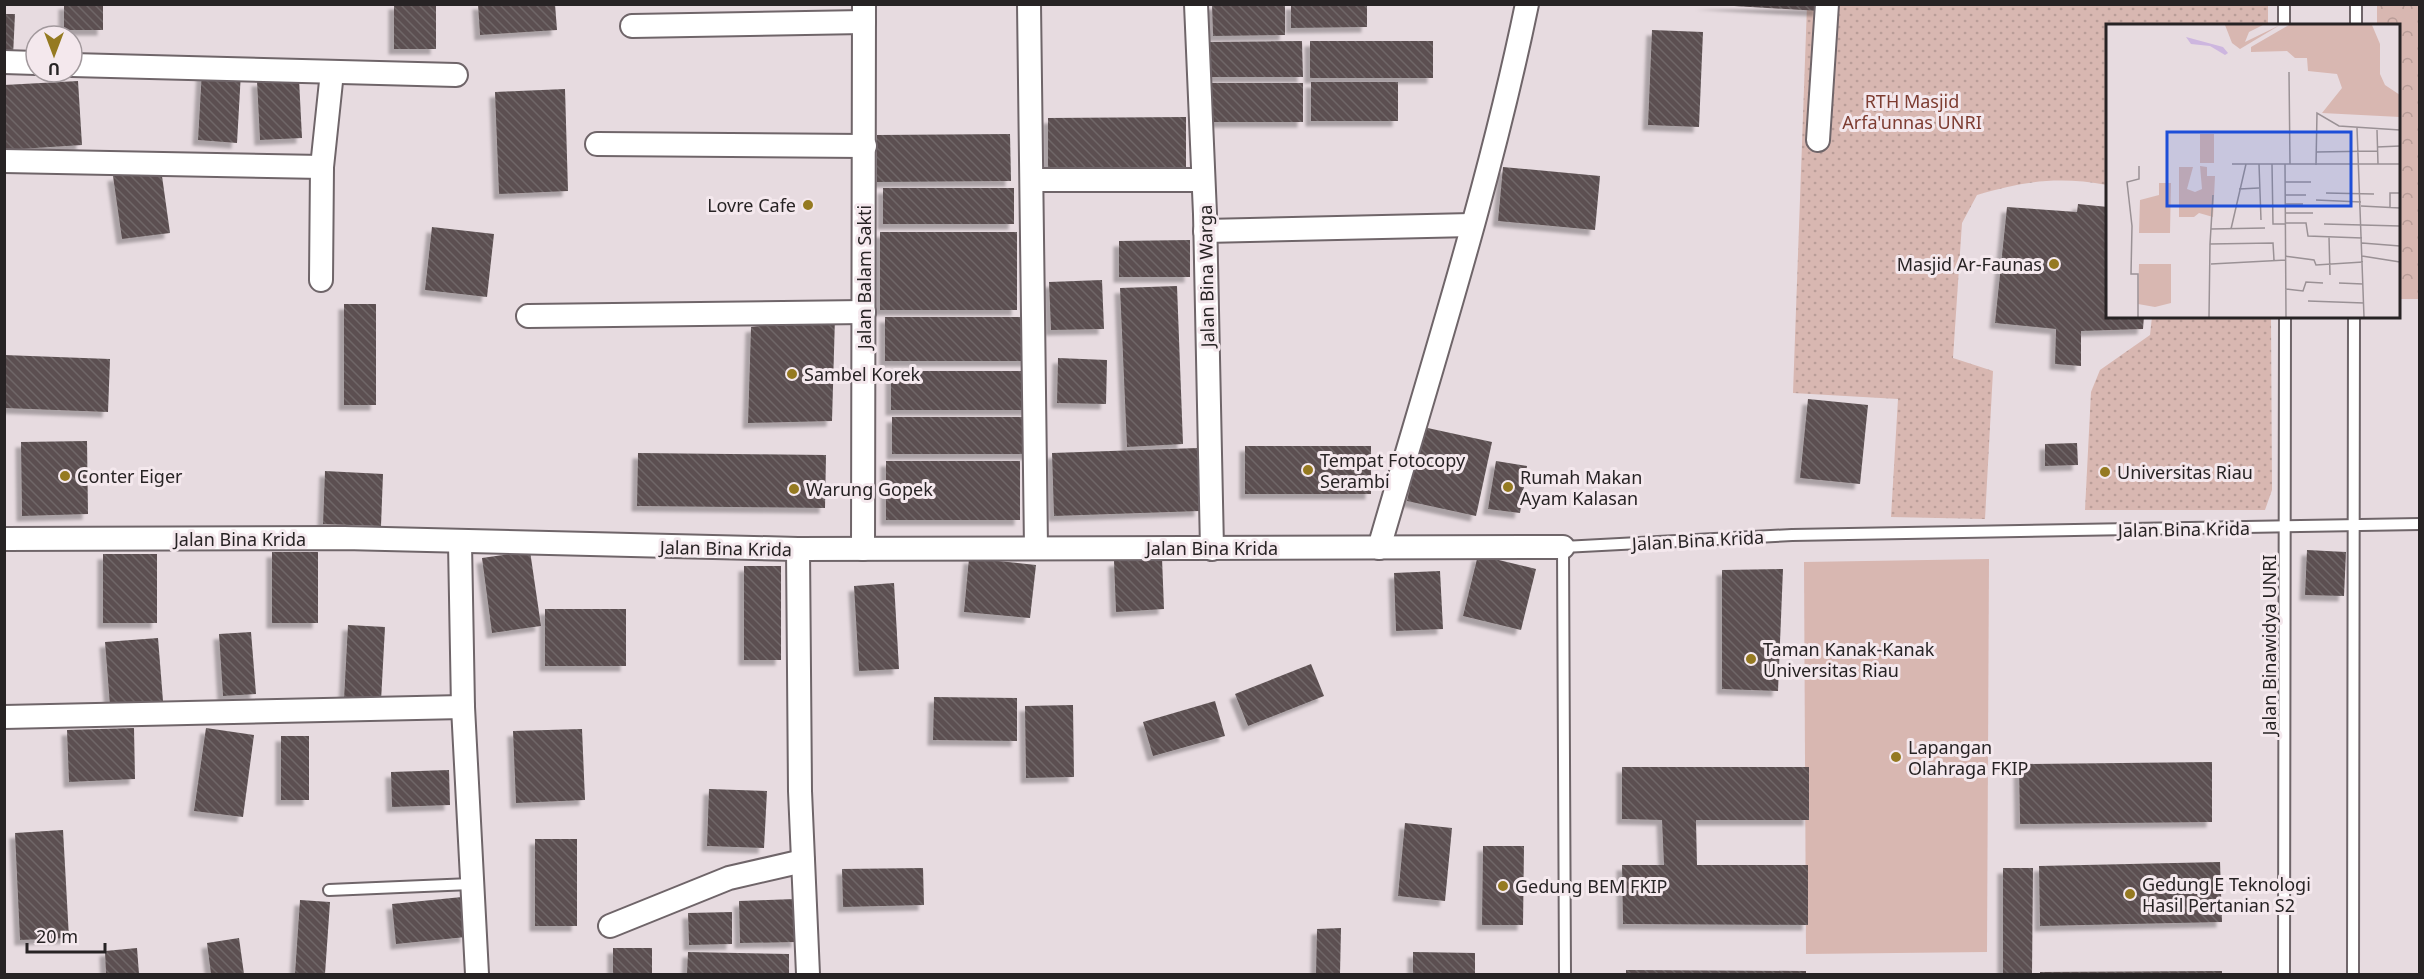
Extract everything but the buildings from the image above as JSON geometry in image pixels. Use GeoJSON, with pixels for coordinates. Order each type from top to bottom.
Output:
{"type":"FeatureCollection","features":[{"type":"Feature","properties":{"kind":"street"},"geometry":{"type":"LineString","coordinates":[[1029,4],[1036,548]]}},
{"type":"Feature","properties":{"kind":"street","name":"Jalan Bina Warga"},"geometry":{"type":"LineString","coordinates":[[1196,4],[1205,231],[1212,549]]}},
{"type":"Feature","properties":{"kind":"street"},"geometry":{"type":"LineString","coordinates":[[1379,548],[1472,225],[1515,65],[1527,4]]}},
{"type":"Feature","properties":{"kind":"street"},"geometry":{"type":"LineString","coordinates":[[1818,140],[1827,4]]}},
{"type":"Feature","properties":{"kind":"street"},"geometry":{"type":"LineString","coordinates":[[632,26],[864,13]]}},
{"type":"Feature","properties":{"kind":"street","name":"Jalan Balam Sakti"},"geometry":{"type":"LineString","coordinates":[[863,549],[864,13]]}},
{"type":"Feature","properties":{"kind":"street"},"geometry":{"type":"LineString","coordinates":[[4,63],[24,63]]}},
{"type":"Feature","properties":{"kind":"street"},"geometry":{"type":"LineString","coordinates":[[84,65],[456,75]]}},
{"type":"Feature","properties":{"kind":"street"},"geometry":{"type":"LineString","coordinates":[[321,280],[322,167],[332,72]]}},
{"type":"Feature","properties":{"kind":"street"},"geometry":{"type":"LineString","coordinates":[[597,144],[865,146]]}},
{"type":"Feature","properties":{"kind":"street"},"geometry":{"type":"LineString","coordinates":[[4,161],[322,167]]}},
{"type":"Feature","properties":{"kind":"street"},"geometry":{"type":"LineString","coordinates":[[1032,180],[1203,180]]}},
{"type":"Feature","properties":{"kind":"street"},"geometry":{"type":"LineString","coordinates":[[1205,231],[1472,225]]}},
{"type":"Feature","properties":{"kind":"street"},"geometry":{"type":"LineString","coordinates":[[528,316],[864,312]]}},
{"type":"Feature","properties":{"kind":"street","name":"Jalan Bina Krida"},"geometry":{"type":"LineString","coordinates":[[4,539],[344,538],[460,543],[798,549],[1563,547]]}},
{"type":"Feature","properties":{"kind":"street"},"geometry":{"type":"LineString","coordinates":[[460,543],[464,707],[477,975]]}},
{"type":"Feature","properties":{"kind":"street"},"geometry":{"type":"LineString","coordinates":[[798,549],[800,791],[808,975]]}},
{"type":"Feature","properties":{"kind":"street"},"geometry":{"type":"LineString","coordinates":[[4,717],[464,707]]}},
{"type":"Feature","properties":{"kind":"street"},"geometry":{"type":"LineString","coordinates":[[610,926],[729,878],[803,861]]}},
{"type":"Feature","properties":{"kind":"lane"},"geometry":{"type":"LineString","coordinates":[[2284,4],[2284,24]]}},
{"type":"Feature","properties":{"kind":"lane"},"geometry":{"type":"LineString","coordinates":[[2356,4],[2356,24]]}},
{"type":"Feature","properties":{"kind":"lane","name":"Jalan Binawidya UNRI"},"geometry":{"type":"LineString","coordinates":[[2284,975],[2285,318]]}},
{"type":"Feature","properties":{"kind":"lane"},"geometry":{"type":"LineString","coordinates":[[2353,975],[2354,318]]}},
{"type":"Feature","properties":{"kind":"lane","name":"Jalan Bina Krida"},"geometry":{"type":"LineString","coordinates":[[1563,547],[1792,535],[2420,524]]}},
{"type":"Feature","properties":{"kind":"lane"},"geometry":{"type":"LineString","coordinates":[[1563,547],[1564,975]]}},
{"type":"Feature","properties":{"kind":"lane"},"geometry":{"type":"LineString","coordinates":[[329,890],[471,884]]}},
{"type":"Feature","properties":{"kind":"green space","name":"RTH Masjid Arfa'unnas UNRI"},"geometry":{"type":"Polygon","coordinates":[[[1807,5],[2268,5],[2268,24],[2106,24],[2106,185],[2073,181],[2041,181],[1977,195],[1962,223],[1953,358],[1993,371],[1985,519],[1891,517],[1898,399],[1793,393],[1807,5]]]}},
{"type":"Feature","properties":{"kind":"green space"},"geometry":{"type":"Polygon","coordinates":[[[2377,5],[2419,5],[2419,299],[2400,299],[2400,24],[2377,24],[2377,5]]]}},
{"type":"Feature","properties":{"kind":"green space"},"geometry":{"type":"Polygon","coordinates":[[[2152,318],[2271,318],[2272,490],[2265,510],[2085,510],[2091,392],[2100,370],[2150,335],[2152,318]]]}},
{"type":"Feature","properties":{"kind":"green space","name":"Lapangan Olahraga FKIP"},"geometry":{"type":"Polygon","coordinates":[[[1989,559],[1987,952],[1806,954],[1804,562],[1989,559]]]}},
{"type":"Feature","properties":{"kind":"place","name":"Lovre Cafe"},"geometry":{"type":"Point","coordinates":[808,205]}},
{"type":"Feature","properties":{"kind":"place","name":"Masjid Ar-Faunas"},"geometry":{"type":"Point","coordinates":[2054,264]}},
{"type":"Feature","properties":{"kind":"place","name":"Sambel Korek"},"geometry":{"type":"Point","coordinates":[792,374]}},
{"type":"Feature","properties":{"kind":"place","name":"Tempat Fotocopy Serambi"},"geometry":{"type":"Point","coordinates":[1308,470]}},
{"type":"Feature","properties":{"kind":"place","name":"Universitas Riau"},"geometry":{"type":"Point","coordinates":[2105,472]}},
{"type":"Feature","properties":{"kind":"place","name":"Conter Eiger"},"geometry":{"type":"Point","coordinates":[65,476]}},
{"type":"Feature","properties":{"kind":"place","name":"Rumah Makan Ayam Kalasan"},"geometry":{"type":"Point","coordinates":[1508,487]}},
{"type":"Feature","properties":{"kind":"place","name":"Warung Gopek"},"geometry":{"type":"Point","coordinates":[794,489]}},
{"type":"Feature","properties":{"kind":"place","name":"Taman Kanak-Kanak Universitas Riau"},"geometry":{"type":"Point","coordinates":[1751,659]}},
{"type":"Feature","properties":{"kind":"place","name":"Lapangan Olahraga FKIP"},"geometry":{"type":"Point","coordinates":[1896,757]}},
{"type":"Feature","properties":{"kind":"place","name":"Gedung BEM FKIP"},"geometry":{"type":"Point","coordinates":[1503,886]}},
{"type":"Feature","properties":{"kind":"place","name":"Gedung E Teknologi Hasil Pertanian S2"},"geometry":{"type":"Point","coordinates":[2130,894]}}]}
